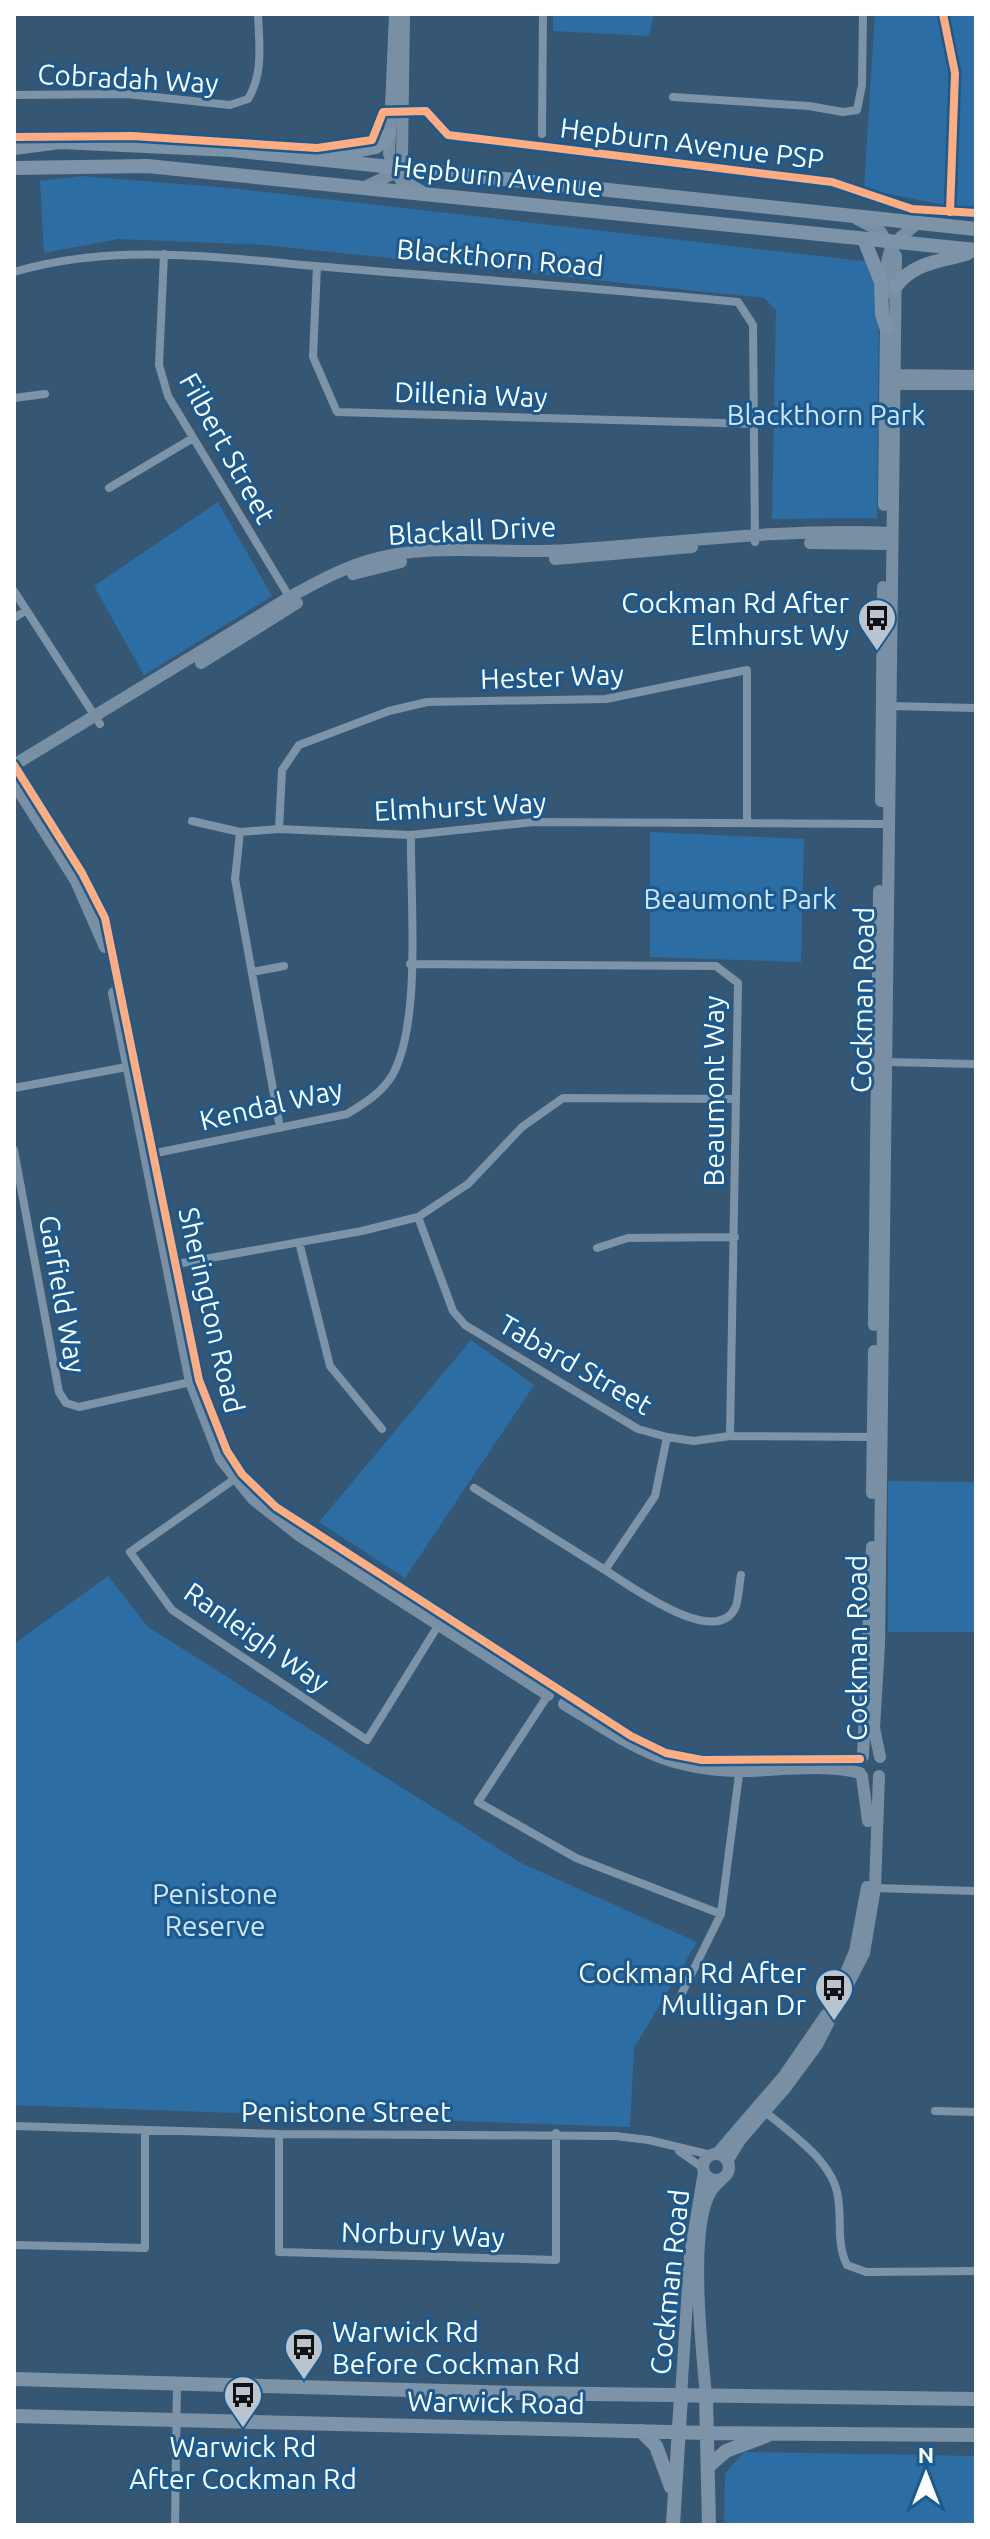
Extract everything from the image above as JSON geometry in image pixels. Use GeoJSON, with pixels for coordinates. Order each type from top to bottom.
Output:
{"type":"FeatureCollection","features":[{"type":"Feature","properties":{"kind":"main road"},"geometry":{"type":"LineString","coordinates":[[395,14],[389,154],[406,184],[428,194]]}},
{"type":"Feature","properties":{"kind":"main road"},"geometry":{"type":"LineString","coordinates":[[365,187],[384,179],[395,169],[402,156],[404,14]]}},
{"type":"Feature","properties":{"kind":"main road"},"geometry":{"type":"LineString","coordinates":[[304,157],[362,153],[376,147],[389,134]]}},
{"type":"Feature","properties":{"kind":"main road","name":"Hepburn Avenue"},"geometry":{"type":"LineString","coordinates":[[14,148],[60,142],[304,157],[857,219],[976,229]]}},
{"type":"Feature","properties":{"kind":"main road","name":"Hepburn Avenue"},"geometry":{"type":"LineString","coordinates":[[14,168],[147,166],[865,242],[976,250]]}},
{"type":"Feature","properties":{"kind":"main road"},"geometry":{"type":"LineString","coordinates":[[857,219],[880,231],[892,244],[917,224]]}},
{"type":"Feature","properties":{"kind":"main road"},"geometry":{"type":"LineString","coordinates":[[865,242],[881,282],[882,314],[886,327]]}},
{"type":"Feature","properties":{"kind":"main road","name":"Cockman Road"},"geometry":{"type":"LineString","coordinates":[[862,1757],[870,1645],[876,1437],[887,538],[890,380],[896,286],[896,256],[892,244]]}},
{"type":"Feature","properties":{"kind":"main road","name":"Cockman Road"},"geometry":{"type":"LineString","coordinates":[[890,380],[886,256],[892,244]]}},
{"type":"Feature","properties":{"kind":"main road"},"geometry":{"type":"LineString","coordinates":[[896,286],[906,273],[917,266],[976,250]]}},
{"type":"Feature","properties":{"kind":"main road"},"geometry":{"type":"LineString","coordinates":[[890,380],[976,376]]}},
{"type":"Feature","properties":{"kind":"main road"},"geometry":{"type":"LineString","coordinates":[[890,380],[976,384]]}},
{"type":"Feature","properties":{"kind":"main road","name":"Blackall Drive"},"geometry":{"type":"LineString","coordinates":[[15,772],[350,567],[409,553],[567,551],[755,539],[887,538]]}},
{"type":"Feature","properties":{"kind":"main road","name":"Sherington Road"},"geometry":{"type":"LineString","coordinates":[[15,772],[95,917],[107,953],[133,1066],[195,1381],[211,1441],[238,1477],[300,1536],[442,1621],[658,1759],[692,1767],[862,1757]]}},
{"type":"Feature","properties":{"kind":"main road","name":"Cockman Road"},"geometry":{"type":"LineString","coordinates":[[876,1437],[879,1645],[874,1728],[880,1757]]}},
{"type":"Feature","properties":{"kind":"main road"},"geometry":{"type":"LineString","coordinates":[[872,1753],[880,1757],[883,1766],[879,1776],[871,1779],[861,1775],[862,1757],[872,1753]]}},
{"type":"Feature","properties":{"kind":"main road","name":"Sherington Road"},"geometry":{"type":"LineString","coordinates":[[740,1766],[861,1775]]}},
{"type":"Feature","properties":{"kind":"main road","name":"Cockman Road"},"geometry":{"type":"LineString","coordinates":[[861,1775],[868,1810],[871,1888]]}},
{"type":"Feature","properties":{"kind":"main road","name":"Cockman Road"},"geometry":{"type":"LineString","coordinates":[[681,2396],[690,2255],[704,2170],[762,2110],[817,2045],[855,1976],[864,1953],[879,1776]]}},
{"type":"Feature","properties":{"kind":"main road","name":"Cockman Road"},"geometry":{"type":"LineString","coordinates":[[706,2396],[700,2245],[703,2217],[711,2191],[729,2168],[718,2157]]}},
{"type":"Feature","properties":{"kind":"main road"},"geometry":{"type":"LineString","coordinates":[[704,2170],[713,2180],[724,2177]]}},
{"type":"Feature","properties":{"kind":"main road","name":"Warwick Road"},"geometry":{"type":"LineString","coordinates":[[14,2379],[681,2396],[976,2399]]}},
{"type":"Feature","properties":{"kind":"main road"},"geometry":{"type":"LineString","coordinates":[[673,2525],[681,2396]]}},
{"type":"Feature","properties":{"kind":"main road"},"geometry":{"type":"LineString","coordinates":[[706,2396],[709,2525]]}},
{"type":"Feature","properties":{"kind":"main road","name":"Warwick Road"},"geometry":{"type":"LineString","coordinates":[[14,2416],[708,2433],[976,2435]]}},
{"type":"Feature","properties":{"kind":"main road"},"geometry":{"type":"LineString","coordinates":[[641,2431],[656,2446],[673,2495]]}},
{"type":"Feature","properties":{"kind":"main road"},"geometry":{"type":"LineString","coordinates":[[710,2465],[726,2451],[773,2434]]}},
{"type":"Feature","properties":{"kind":"street","name":"Cobradah Way"},"geometry":{"type":"LineString","coordinates":[[14,95],[127,94],[230,105],[248,99],[255,87],[260,61],[258,14]]}},
{"type":"Feature","properties":{"kind":"street"},"geometry":{"type":"LineString","coordinates":[[542,134],[543,14]]}},
{"type":"Feature","properties":{"kind":"street"},"geometry":{"type":"LineString","coordinates":[[673,97],[809,106],[843,112],[857,110],[862,85],[863,14]]}},
{"type":"Feature","properties":{"kind":"street","name":"Blackthorn Road"},"geometry":{"type":"LineString","coordinates":[[14,272],[41,264],[164,254],[237,257],[738,302],[753,325],[755,539]]}},
{"type":"Feature","properties":{"kind":"street","name":"Filbert Street"},"geometry":{"type":"LineString","coordinates":[[164,254],[159,365],[168,396],[292,601]]}},
{"type":"Feature","properties":{"kind":"street","name":"Dillenia Way"},"geometry":{"type":"LineString","coordinates":[[317,266],[313,357],[337,412],[756,424]]}},
{"type":"Feature","properties":{"kind":"street"},"geometry":{"type":"LineString","coordinates":[[14,398],[45,394]]}},
{"type":"Feature","properties":{"kind":"street"},"geometry":{"type":"LineString","coordinates":[[109,488],[193,438]]}},
{"type":"Feature","properties":{"kind":"street"},"geometry":{"type":"LineString","coordinates":[[14,591],[98,721]]}},
{"type":"Feature","properties":{"kind":"street"},"geometry":{"type":"LineString","coordinates":[[14,618],[25,611]]}},
{"type":"Feature","properties":{"kind":"street","name":"Hester Way"},"geometry":{"type":"LineString","coordinates":[[279,829],[282,770],[299,745],[389,711],[427,702],[606,699],[747,670],[747,823]]}},
{"type":"Feature","properties":{"kind":"street"},"geometry":{"type":"LineString","coordinates":[[886,706],[976,708]]}},
{"type":"Feature","properties":{"kind":"street"},"geometry":{"type":"LineString","coordinates":[[192,821],[240,832],[235,879],[280,1128]]}},
{"type":"Feature","properties":{"kind":"street","name":"Elmhurst Way"},"geometry":{"type":"LineString","coordinates":[[240,832],[279,829],[411,835],[534,822],[884,824]]}},
{"type":"Feature","properties":{"kind":"street","name":"Kendal Way"},"geometry":{"type":"LineString","coordinates":[[151,1154],[347,1114],[373,1098],[392,1076],[405,1042],[410,964],[411,835]]}},
{"type":"Feature","properties":{"kind":"street","name":"Beaumont Way"},"geometry":{"type":"LineString","coordinates":[[410,964],[716,966],[738,983],[730,1436]]}},
{"type":"Feature","properties":{"kind":"street"},"geometry":{"type":"LineString","coordinates":[[252,972],[284,966]]}},
{"type":"Feature","properties":{"kind":"street"},"geometry":{"type":"LineString","coordinates":[[880,1062],[976,1064]]}},
{"type":"Feature","properties":{"kind":"street"},"geometry":{"type":"LineString","coordinates":[[14,1088],[133,1066]]}},
{"type":"Feature","properties":{"kind":"street"},"geometry":{"type":"LineString","coordinates":[[171,1265],[418,1217],[468,1184],[522,1127],[563,1098],[734,1099]]}},
{"type":"Feature","properties":{"kind":"street","name":"Garfield Way"},"geometry":{"type":"LineString","coordinates":[[14,1150],[59,1392],[66,1403],[79,1407],[195,1381]]}},
{"type":"Feature","properties":{"kind":"street","name":"Tabard Street"},"geometry":{"type":"LineString","coordinates":[[418,1217],[453,1311],[465,1325],[638,1429],[694,1441],[730,1436],[876,1437]]}},
{"type":"Feature","properties":{"kind":"street"},"geometry":{"type":"LineString","coordinates":[[597,1248],[628,1238],[735,1237]]}},
{"type":"Feature","properties":{"kind":"street"},"geometry":{"type":"LineString","coordinates":[[299,1242],[330,1366],[382,1429]]}},
{"type":"Feature","properties":{"kind":"street"},"geometry":{"type":"LineString","coordinates":[[605,1570],[655,1496],[667,1437]]}},
{"type":"Feature","properties":{"kind":"street","name":"Ranleigh Way"},"geometry":{"type":"LineString","coordinates":[[238,1477],[130,1552],[172,1610],[367,1740],[442,1621]]}},
{"type":"Feature","properties":{"kind":"street"},"geometry":{"type":"LineString","coordinates":[[474,1488],[690,1620],[724,1620],[735,1608],[741,1575]]}},
{"type":"Feature","properties":{"kind":"street"},"geometry":{"type":"LineString","coordinates":[[551,1692],[478,1802],[576,1858],[721,1914]]}},
{"type":"Feature","properties":{"kind":"street"},"geometry":{"type":"LineString","coordinates":[[677,2003],[721,1914],[740,1766]]}},
{"type":"Feature","properties":{"kind":"street"},"geometry":{"type":"LineString","coordinates":[[871,1888],[976,1891]]}},
{"type":"Feature","properties":{"kind":"street"},"geometry":{"type":"LineString","coordinates":[[762,2110],[819,2160],[834,2180],[840,2216],[840,2252],[847,2265],[866,2272],[976,2271]]}},
{"type":"Feature","properties":{"kind":"street"},"geometry":{"type":"LineString","coordinates":[[935,2111],[976,2112]]}},
{"type":"Feature","properties":{"kind":"street","name":"Penistone Street"},"geometry":{"type":"LineString","coordinates":[[14,2126],[279,2134],[556,2133],[627,2137],[718,2157]]}},
{"type":"Feature","properties":{"kind":"street"},"geometry":{"type":"LineString","coordinates":[[14,2245],[145,2248],[145,2130]]}},
{"type":"Feature","properties":{"kind":"street","name":"Norbury Way"},"geometry":{"type":"LineString","coordinates":[[279,2134],[279,2252],[556,2260],[556,2133]]}},
{"type":"Feature","properties":{"kind":"street","name":"Penistone Street"},"geometry":{"type":"LineString","coordinates":[[676,2148],[704,2170]]}},
{"type":"Feature","properties":{"kind":"street"},"geometry":{"type":"LineString","coordinates":[[175,2525],[177,2384]]}},
{"type":"Feature","properties":{"kind":"green space"},"geometry":{"type":"Polygon","coordinates":[[[553,14],[654,14],[649,36],[553,31],[553,14]]]}},
{"type":"Feature","properties":{"kind":"green space"},"geometry":{"type":"Polygon","coordinates":[[[875,14],[976,14],[976,207],[950,206],[864,189],[875,14]]]}},
{"type":"Feature","properties":{"kind":"green space","name":"Blackthorn Park"},"geometry":{"type":"Polygon","coordinates":[[[81,176],[231,188],[879,263],[877,518],[772,519],[776,310],[764,298],[266,245],[118,239],[44,253],[40,181],[81,176]]]}},
{"type":"Feature","properties":{"kind":"green space"},"geometry":{"type":"Polygon","coordinates":[[[218,502],[272,596],[144,675],[94,586],[218,502]]]}},
{"type":"Feature","properties":{"kind":"green space","name":"Beaumont Park"},"geometry":{"type":"Polygon","coordinates":[[[650,832],[804,839],[801,962],[650,957],[650,832]]]}},
{"type":"Feature","properties":{"kind":"green space"},"geometry":{"type":"Polygon","coordinates":[[[471,1340],[534,1385],[405,1578],[319,1522],[471,1340]]]}},
{"type":"Feature","properties":{"kind":"green space"},"geometry":{"type":"Polygon","coordinates":[[[888,1481],[976,1482],[976,1632],[888,1632],[888,1481]]]}},
{"type":"Feature","properties":{"kind":"green space","name":"Penistone Reserve"},"geometry":{"type":"Polygon","coordinates":[[[108,1576],[148,1627],[521,1863],[697,1942],[634,2048],[630,2127],[14,2105],[14,1644],[108,1576]]]}},
{"type":"Feature","properties":{"kind":"green space"},"geometry":{"type":"Polygon","coordinates":[[[744,2452],[976,2456],[976,2525],[724,2525],[725,2474],[744,2452]]]}},
{"type":"Feature","properties":{"kind":"cycle path"},"geometry":{"type":"LineString","coordinates":[[943,14],[955,73],[950,212]]}},
{"type":"Feature","properties":{"kind":"cycle path","name":"Hepburn Avenue PSP"},"geometry":{"type":"LineString","coordinates":[[14,137],[132,136],[317,148],[372,140],[383,112],[426,111],[448,135],[832,182],[912,209],[976,213]]}},
{"type":"Feature","properties":{"kind":"cycle path"},"geometry":{"type":"LineString","coordinates":[[14,765],[82,873],[105,918],[199,1380],[227,1451],[242,1474],[276,1507],[631,1736],[666,1753],[702,1760],[860,1759]]}},
{"type":"Feature","properties":{"kind":"place","name":"Cockman Rd After Elmhurst Wy"},"geometry":{"type":"Point","coordinates":[877,652]}},
{"type":"Feature","properties":{"kind":"place","name":"Cockman Rd After Mulligan Dr"},"geometry":{"type":"Point","coordinates":[834,2022]}},
{"type":"Feature","properties":{"kind":"place","name":"Warwick Rd Before Cockman Rd"},"geometry":{"type":"Point","coordinates":[304,2381]}},
{"type":"Feature","properties":{"kind":"place","name":"Warwick Rd After Cockman Rd"},"geometry":{"type":"Point","coordinates":[243,2429]}}]}
